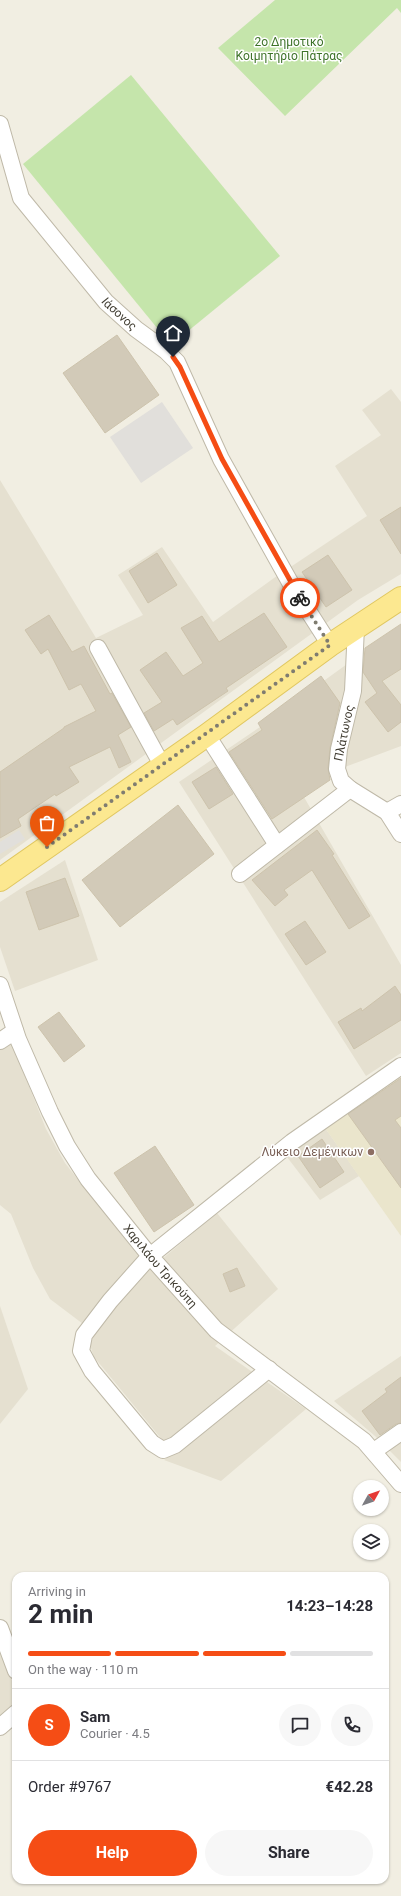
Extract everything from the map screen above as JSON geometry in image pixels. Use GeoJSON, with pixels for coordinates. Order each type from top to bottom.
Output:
{"type":"FeatureCollection","features":[{"type":"Feature","properties":{"kind":"main road"},"geometry":{"type":"LineString","coordinates":[[0,880],[330,645],[401,599]]}},
{"type":"Feature","properties":{"kind":"street","name":"Ιάσονος"},"geometry":{"type":"LineString","coordinates":[[0,124],[21,198],[106,302],[136,329],[166,350],[177,362],[222,459],[291,584],[330,645]]}},
{"type":"Feature","properties":{"kind":"street","name":"Πλάτωνος"},"geometry":{"type":"LineString","coordinates":[[356,627],[353,691],[339,749],[336,769],[341,781],[350,789],[387,812],[401,834]]}},
{"type":"Feature","properties":{"kind":"street"},"geometry":{"type":"LineString","coordinates":[[98,648],[162,765]]}},
{"type":"Feature","properties":{"kind":"street"},"geometry":{"type":"LineString","coordinates":[[206,734],[277,845]]}},
{"type":"Feature","properties":{"kind":"street"},"geometry":{"type":"LineString","coordinates":[[240,874],[350,789]]}},
{"type":"Feature","properties":{"kind":"street"},"geometry":{"type":"LineString","coordinates":[[387,812],[401,804]]}},
{"type":"Feature","properties":{"kind":"street","name":"Χαριλάου Τρικούπη"},"geometry":{"type":"LineString","coordinates":[[0,985],[15,1031],[50,1112],[67,1146],[88,1178],[150,1256],[216,1330],[351,1430],[374,1451],[401,1484]]}},
{"type":"Feature","properties":{"kind":"street"},"geometry":{"type":"LineString","coordinates":[[0,1041],[15,1031]]}},
{"type":"Feature","properties":{"kind":"street"},"geometry":{"type":"LineString","coordinates":[[269,1369],[169,1448],[163,1450],[152,1443],[92,1371],[81,1351],[84,1335],[110,1301],[150,1256],[292,1142],[401,1066]]}},
{"type":"Feature","properties":{"kind":"street"},"geometry":{"type":"LineString","coordinates":[[374,1451],[401,1432]]}},
{"type":"Feature","properties":{"kind":"street"},"geometry":{"type":"LineString","coordinates":[[0,1628],[12,1660]]}},
{"type":"Feature","properties":{"kind":"street"},"geometry":{"type":"LineString","coordinates":[[0,1728],[12,1717]]}},
{"type":"Feature","properties":{"kind":"shaded area"},"geometry":{"type":"Polygon","coordinates":[[[391,389],[401,402],[401,574],[358,600],[0,860],[0,480],[96,638],[143,615],[118,575],[162,547],[213,622],[274,578],[367,516],[335,466],[381,435],[362,410],[391,389]]]}},
{"type":"Feature","properties":{"kind":"shaded area"},"geometry":{"type":"Polygon","coordinates":[[[162,402],[193,448],[141,483],[110,437],[162,402]]]}},
{"type":"Feature","properties":{"kind":"shaded area"},"geometry":{"type":"Polygon","coordinates":[[[401,625],[401,746],[297,785],[401,965],[401,1053],[366,1076],[179,782],[260,727],[401,625]]]}},
{"type":"Feature","properties":{"kind":"shaded area"},"geometry":{"type":"Polygon","coordinates":[[[19,830],[25,839],[0,854],[0,842],[19,830]]]}},
{"type":"Feature","properties":{"kind":"shaded area"},"geometry":{"type":"Polygon","coordinates":[[[65,860],[98,960],[15,991],[0,947],[0,902],[65,860]]]}},
{"type":"Feature","properties":{"kind":"shaded area"},"geometry":{"type":"Polygon","coordinates":[[[11,1041],[46,1129],[65,1163],[149,1270],[217,1213],[278,1289],[215,1346],[306,1409],[221,1481],[164,1460],[173,1453],[94,1357],[90,1345],[95,1333],[50,1299],[33,1268],[11,1214],[0,1205],[0,1048],[11,1041]]]}},
{"type":"Feature","properties":{"kind":"shaded area","name":"Λύκειο Δεμένικων"},"geometry":{"type":"Polygon","coordinates":[[[401,1076],[401,1236],[325,1128],[401,1076]]]}},
{"type":"Feature","properties":{"kind":"shaded area"},"geometry":{"type":"Polygon","coordinates":[[[325,1128],[359,1176],[320,1200],[287,1157],[325,1128]]]}},
{"type":"Feature","properties":{"kind":"shaded area"},"geometry":{"type":"Polygon","coordinates":[[[0,1306],[28,1389],[0,1424],[0,1306]]]}},
{"type":"Feature","properties":{"kind":"shaded area"},"geometry":{"type":"Polygon","coordinates":[[[401,1356],[401,1462],[375,1436],[334,1401],[401,1356]]]}},
{"type":"Feature","properties":{"kind":"shaded area"},"geometry":{"type":"Polygon","coordinates":[[[0,1647],[12,1681],[12,1707],[0,1718],[0,1647]]]}},
{"type":"Feature","properties":{"kind":"green space","name":"2o Δημοτικό Κοιμητήριο Πάτρας"},"geometry":{"type":"Polygon","coordinates":[[[275,0],[401,0],[401,13],[397,8],[285,116],[218,48],[275,0]]]}},
{"type":"Feature","properties":{"kind":"green space"},"geometry":{"type":"Polygon","coordinates":[[[131,75],[280,256],[171,345],[23,164],[131,75]]]}},
{"type":"Feature","properties":{"kind":"building"},"geometry":{"type":"Polygon","coordinates":[[[117,335],[159,395],[105,433],[63,373],[117,335]]]}},
{"type":"Feature","properties":{"kind":"building"},"geometry":{"type":"Polygon","coordinates":[[[401,507],[401,554],[380,520],[401,507]]]}},
{"type":"Feature","properties":{"kind":"building"},"geometry":{"type":"Polygon","coordinates":[[[157,553],[177,585],[148,603],[129,571],[157,553]]]}},
{"type":"Feature","properties":{"kind":"building"},"geometry":{"type":"Polygon","coordinates":[[[328,555],[352,590],[326,607],[302,572],[328,555]]]}},
{"type":"Feature","properties":{"kind":"building"},"geometry":{"type":"Polygon","coordinates":[[[264,613],[287,647],[226,688],[228,691],[177,725],[173,719],[154,731],[144,713],[162,702],[140,670],[166,652],[183,676],[203,663],[181,628],[202,616],[219,642],[264,613]]]}},
{"type":"Feature","properties":{"kind":"building"},"geometry":{"type":"Polygon","coordinates":[[[49,615],[72,652],[84,646],[110,694],[112,693],[131,727],[118,735],[131,762],[119,768],[110,747],[69,767],[79,782],[56,796],[55,794],[18,819],[21,826],[0,838],[0,772],[64,727],[96,711],[81,684],[69,690],[48,649],[41,654],[25,630],[49,615]]]}},
{"type":"Feature","properties":{"kind":"building"},"geometry":{"type":"Polygon","coordinates":[[[401,624],[401,669],[382,681],[401,705],[401,722],[388,732],[365,702],[377,693],[363,672],[365,648],[401,624]]]}},
{"type":"Feature","properties":{"kind":"building"},"geometry":{"type":"Polygon","coordinates":[[[321,676],[340,703],[330,748],[328,768],[330,780],[272,819],[229,752],[262,730],[258,723],[321,676]]]}},
{"type":"Feature","properties":{"kind":"building"},"geometry":{"type":"Polygon","coordinates":[[[216,767],[233,794],[209,809],[192,782],[216,767]]]}},
{"type":"Feature","properties":{"kind":"building"},"geometry":{"type":"Polygon","coordinates":[[[178,805],[214,854],[120,927],[82,880],[178,805]]]}},
{"type":"Feature","properties":{"kind":"building"},"geometry":{"type":"Polygon","coordinates":[[[317,830],[334,854],[332,855],[370,916],[349,929],[312,870],[284,890],[288,895],[275,906],[252,880],[317,830]]]}},
{"type":"Feature","properties":{"kind":"building"},"geometry":{"type":"Polygon","coordinates":[[[65,878],[79,916],[39,930],[26,892],[65,878]]]}},
{"type":"Feature","properties":{"kind":"building"},"geometry":{"type":"Polygon","coordinates":[[[305,921],[326,952],[306,965],[285,934],[305,921]]]}},
{"type":"Feature","properties":{"kind":"building"},"geometry":{"type":"Polygon","coordinates":[[[395,986],[401,995],[401,1020],[354,1049],[338,1022],[361,1008],[362,1011],[395,986]]]}},
{"type":"Feature","properties":{"kind":"building"},"geometry":{"type":"Polygon","coordinates":[[[59,1012],[85,1046],[64,1062],[38,1027],[59,1012]]]}},
{"type":"Feature","properties":{"kind":"building"},"geometry":{"type":"Polygon","coordinates":[[[401,1078],[401,1116],[395,1120],[401,1128],[401,1188],[348,1114],[401,1078]]]}},
{"type":"Feature","properties":{"kind":"building"},"geometry":{"type":"Polygon","coordinates":[[[322,1139],[344,1172],[320,1188],[298,1156],[322,1139]]]}},
{"type":"Feature","properties":{"kind":"building"},"geometry":{"type":"Polygon","coordinates":[[[155,1146],[194,1205],[154,1232],[114,1173],[155,1146]]]}},
{"type":"Feature","properties":{"kind":"building"},"geometry":{"type":"Polygon","coordinates":[[[237,1268],[245,1286],[230,1292],[223,1274],[237,1268]]]}},
{"type":"Feature","properties":{"kind":"building"},"geometry":{"type":"Polygon","coordinates":[[[401,1377],[401,1423],[396,1424],[380,1435],[362,1411],[387,1392],[385,1389],[401,1377]]]}},
{"type":"Feature","properties":{"kind":"way so far"},"geometry":{"type":"LineString","coordinates":[[47,847],[330,645],[300,598]]}},
{"type":"Feature","properties":{"kind":"place","name":"Λύκειο Δεμένικων"},"geometry":{"type":"Point","coordinates":[371,1152]}},
{"type":"Feature","properties":{"kind":"route"},"geometry":{"type":"LineString","coordinates":[[173,357],[180,367],[203,421],[222,459],[278,563],[300,598]]}}]}
